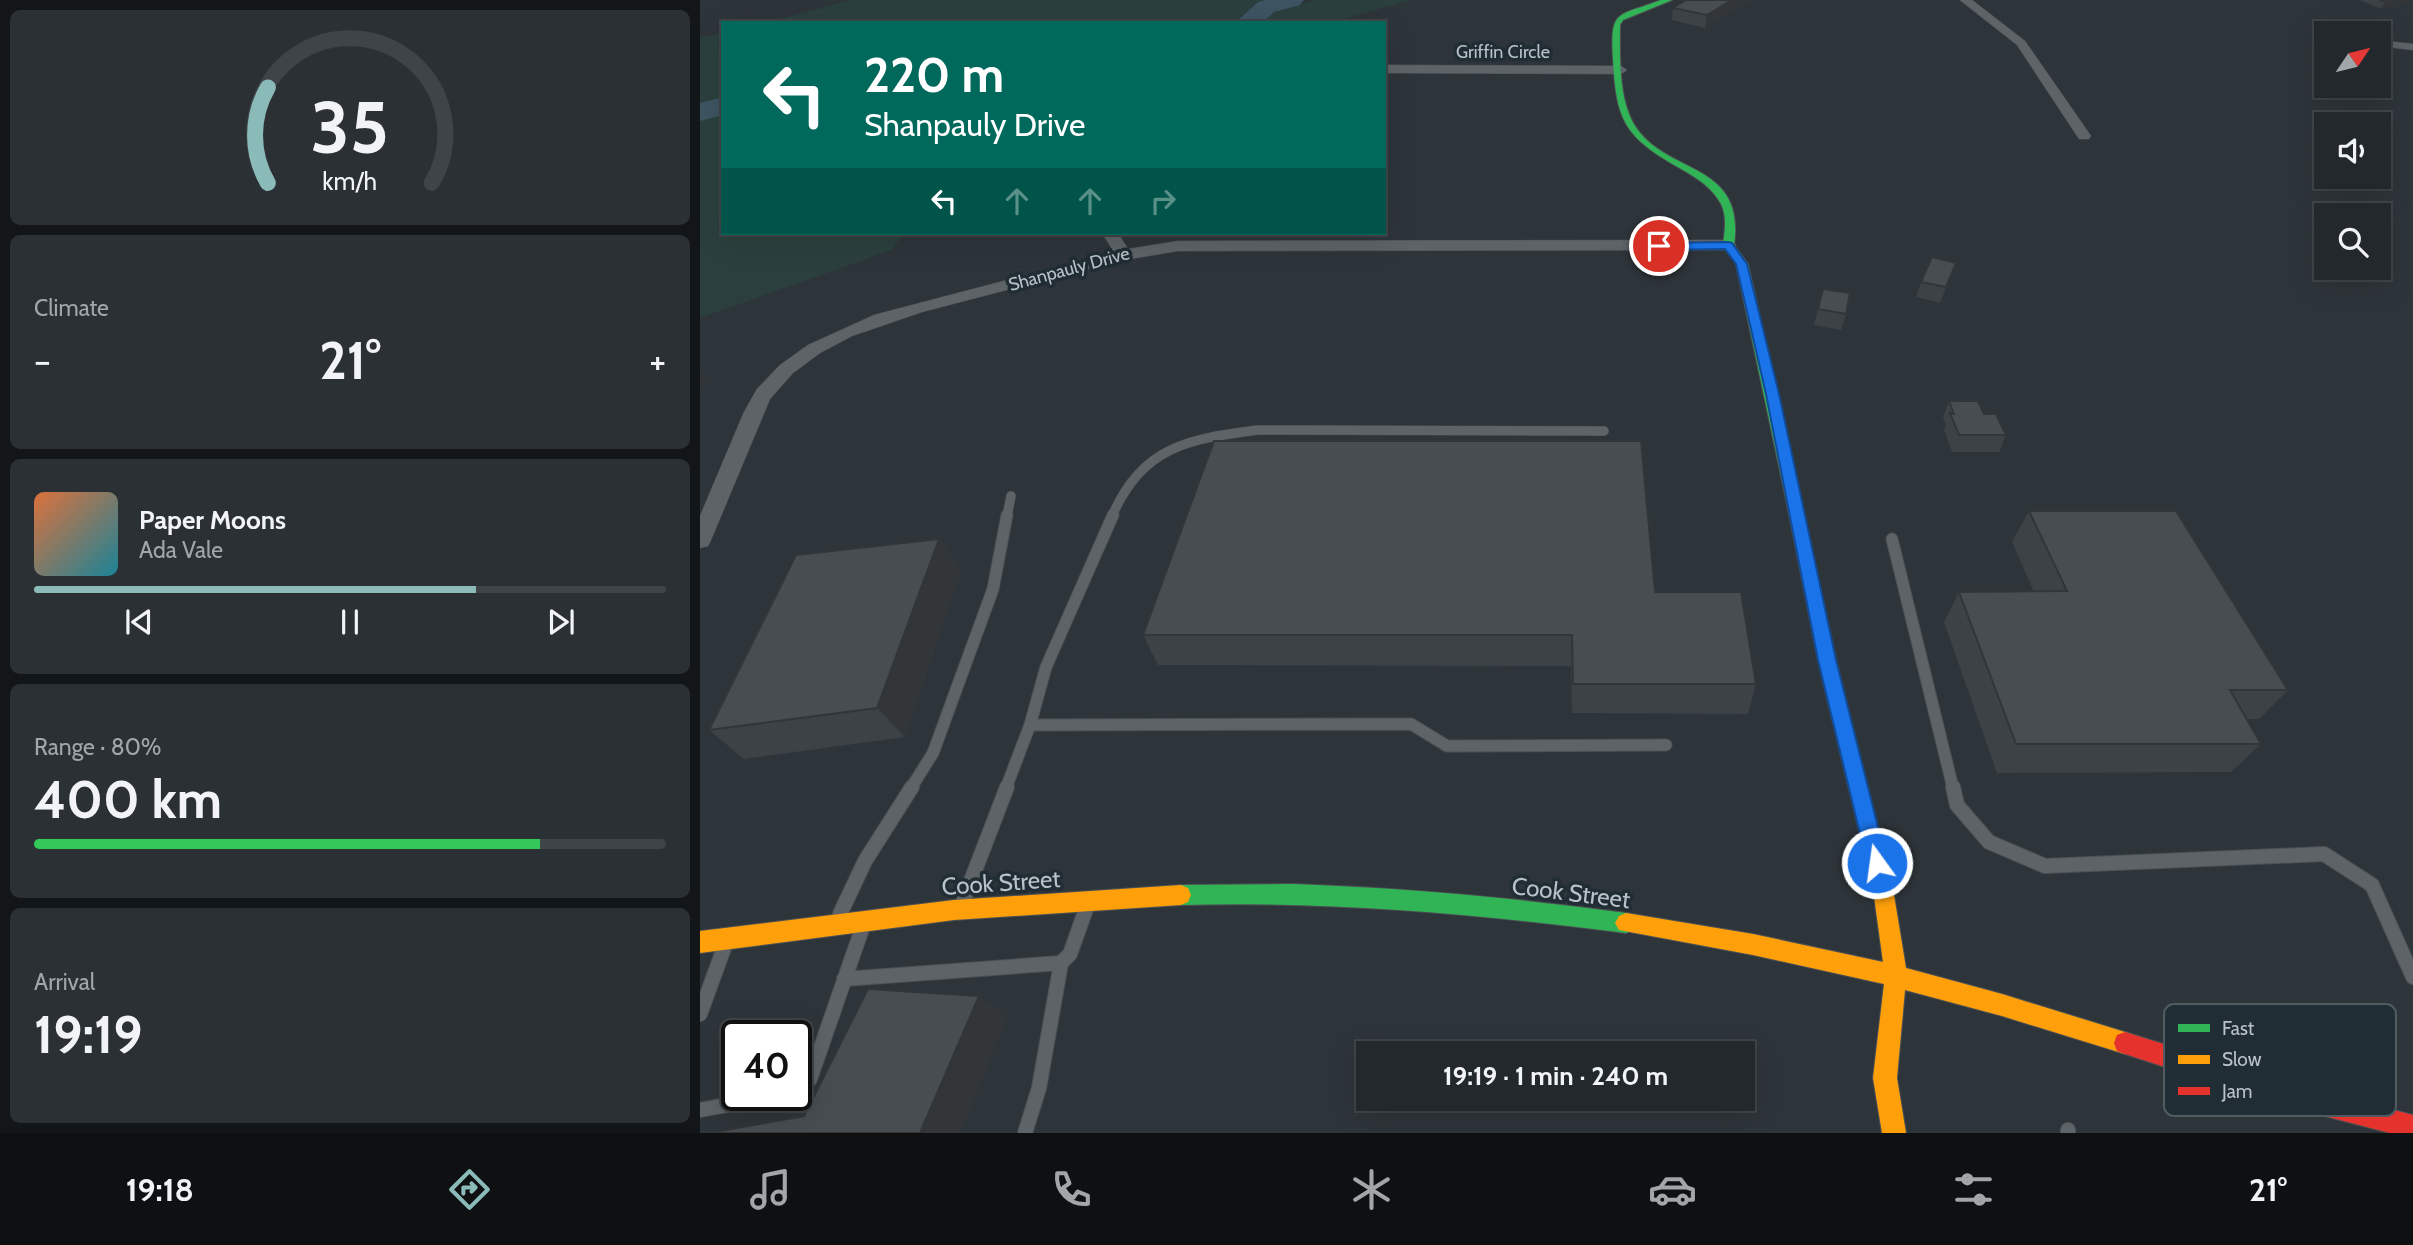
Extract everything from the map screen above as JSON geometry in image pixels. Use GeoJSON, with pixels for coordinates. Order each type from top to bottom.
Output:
{"type":"FeatureCollection","features":[{"type":"Feature","properties":{"kind":"street"},"geometry":{"type":"LineString","coordinates":[[1668,0],[1620,18],[1615,25],[1627,120],[1632,130],[1721,197],[1731,216],[1728,245],[1742,264],[1745,276],[1827,660],[1883,889],[1896,974],[1885,1078],[1894,1133]]}},
{"type":"Feature","properties":{"kind":"street"},"geometry":{"type":"LineString","coordinates":[[1965,0],[2021,43],[2084,136]]}},
{"type":"Feature","properties":{"kind":"street"},"geometry":{"type":"LineString","coordinates":[[2391,44],[2413,47]]}},
{"type":"Feature","properties":{"kind":"street","name":"Griffin Circle"},"geometry":{"type":"LineString","coordinates":[[1386,69],[1621,70]]}},
{"type":"Feature","properties":{"kind":"street"},"geometry":{"type":"LineString","coordinates":[[1111,235],[1123,254]]}},
{"type":"Feature","properties":{"kind":"street","name":"Shanpauly Drive"},"geometry":{"type":"LineString","coordinates":[[700,540],[762,396],[780,374],[805,356],[838,337],[870,324],[1123,254],[1178,246],[1728,245]]}},
{"type":"Feature","properties":{"kind":"street","name":"Cook Street"},"geometry":{"type":"LineString","coordinates":[[700,942],[836,922],[961,908],[1200,895],[1383,896],[1581,916],[1689,932],[1896,974],[2164,1054]]}},
{"type":"Feature","properties":{"kind":"street","name":"Cook Street"},"geometry":{"type":"LineString","coordinates":[[2372,1116],[2413,1127]]}},
{"type":"Feature","properties":{"kind":"lane"},"geometry":{"type":"LineString","coordinates":[[961,908],[1030,725],[1046,667],[1124,489],[1150,460],[1202,437],[1258,430],[1604,431]]}},
{"type":"Feature","properties":{"kind":"lane"},"geometry":{"type":"LineString","coordinates":[[836,922],[865,860],[933,753],[993,589],[1012,496]]}},
{"type":"Feature","properties":{"kind":"lane"},"geometry":{"type":"LineString","coordinates":[[1892,540],[1957,805],[1989,842],[2045,866],[2324,854],[2372,885],[2413,977]]}},
{"type":"Feature","properties":{"kind":"lane"},"geometry":{"type":"LineString","coordinates":[[1030,725],[1411,723],[1447,746],[1666,745]]}},
{"type":"Feature","properties":{"kind":"lane"},"geometry":{"type":"LineString","coordinates":[[845,979],[1061,962],[1070,954],[1089,900]]}},
{"type":"Feature","properties":{"kind":"lane"},"geometry":{"type":"LineString","coordinates":[[812,1073],[865,919]]}},
{"type":"Feature","properties":{"kind":"lane"},"geometry":{"type":"LineString","coordinates":[[700,1014],[728,938]]}},
{"type":"Feature","properties":{"kind":"lane"},"geometry":{"type":"LineString","coordinates":[[1026,1133],[1039,1088],[1061,962]]}},
{"type":"Feature","properties":{"kind":"lane"},"geometry":{"type":"LineString","coordinates":[[700,1111],[721,1107]]}},
{"type":"Feature","properties":{"kind":"green space"},"geometry":{"type":"Polygon","coordinates":[[[850,0],[1292,0],[1287,2],[1300,5],[1314,0],[1410,0],[1337,21],[773,21],[850,0]]]}},
{"type":"Feature","properties":{"kind":"green space"},"geometry":{"type":"Polygon","coordinates":[[[721,33],[721,235],[903,235],[891,250],[700,318],[700,38],[721,33]]]}},
{"type":"Feature","properties":{"kind":"building"},"geometry":{"type":"Polygon","coordinates":[[[1686,0],[1732,0],[1707,15],[1673,8],[1686,0]]]}},
{"type":"Feature","properties":{"kind":"building"},"geometry":{"type":"Polygon","coordinates":[[[1932,257],[1956,263],[1946,287],[1921,282],[1932,257]]]}},
{"type":"Feature","properties":{"kind":"building"},"geometry":{"type":"Polygon","coordinates":[[[1823,289],[1850,293],[1846,314],[1818,309],[1823,289]]]}},
{"type":"Feature","properties":{"kind":"building"},"geometry":{"type":"Polygon","coordinates":[[[1949,401],[1978,401],[1984,414],[1996,414],[2006,435],[1959,435],[1950,413],[1954,414],[1949,401]]]}},
{"type":"Feature","properties":{"kind":"building"},"geometry":{"type":"Polygon","coordinates":[[[1214,441],[1641,441],[1655,592],[1741,592],[1756,684],[1573,684],[1572,635],[1143,635],[1214,441]]]}},
{"type":"Feature","properties":{"kind":"building"},"geometry":{"type":"Polygon","coordinates":[[[2029,511],[2176,511],[2288,690],[2230,690],[2261,744],[2016,744],[1959,592],[2067,591],[2029,511]]]}},
{"type":"Feature","properties":{"kind":"building"},"geometry":{"type":"Polygon","coordinates":[[[939,539],[877,708],[709,730],[796,555],[939,539]]]}},
{"type":"Feature","properties":{"kind":"building"},"geometry":{"type":"Polygon","coordinates":[[[868,989],[979,996],[920,1133],[709,1133],[804,1116],[807,1111],[812,1111],[812,1100],[868,989]]]}},
{"type":"Feature","properties":{"kind":"waterway"},"geometry":{"type":"LineString","coordinates":[[1249,21],[1266,7],[1292,0]]}},
{"type":"Feature","properties":{"kind":"waterway"},"geometry":{"type":"LineString","coordinates":[[700,112],[721,107]]}},
{"type":"Feature","properties":{"kind":"traffic: fast"},"geometry":{"type":"LineString","coordinates":[[1668,0],[1620,18],[1616,25],[1619,80],[1624,109],[1633,130],[1644,142],[1704,178],[1726,202],[1731,218],[1728,245],[1742,264],[1794,504]]}},
{"type":"Feature","properties":{"kind":"traffic: fast"},"geometry":{"type":"LineString","coordinates":[[1181,895],[1293,894],[1404,899],[1626,923]]}},
{"type":"Feature","properties":{"kind":"traffic: slow"},"geometry":{"type":"LineString","coordinates":[[1794,504],[1827,660],[1883,889],[1896,974],[1885,1078],[1894,1133]]}},
{"type":"Feature","properties":{"kind":"traffic: slow"},"geometry":{"type":"LineString","coordinates":[[700,942],[954,910],[1181,895]]}},
{"type":"Feature","properties":{"kind":"traffic: slow"},"geometry":{"type":"LineString","coordinates":[[1626,923],[1816,957],[2002,1005],[2125,1043]]}},
{"type":"Feature","properties":{"kind":"traffic: jam"},"geometry":{"type":"LineString","coordinates":[[2125,1043],[2164,1055]]}},
{"type":"Feature","properties":{"kind":"traffic: jam"},"geometry":{"type":"LineString","coordinates":[[2371,1116],[2413,1127]]}},
{"type":"Feature","properties":{"kind":"route"},"geometry":{"type":"LineString","coordinates":[[1659,246],[1728,245],[1742,264],[1827,660],[1877,863]]}}]}
